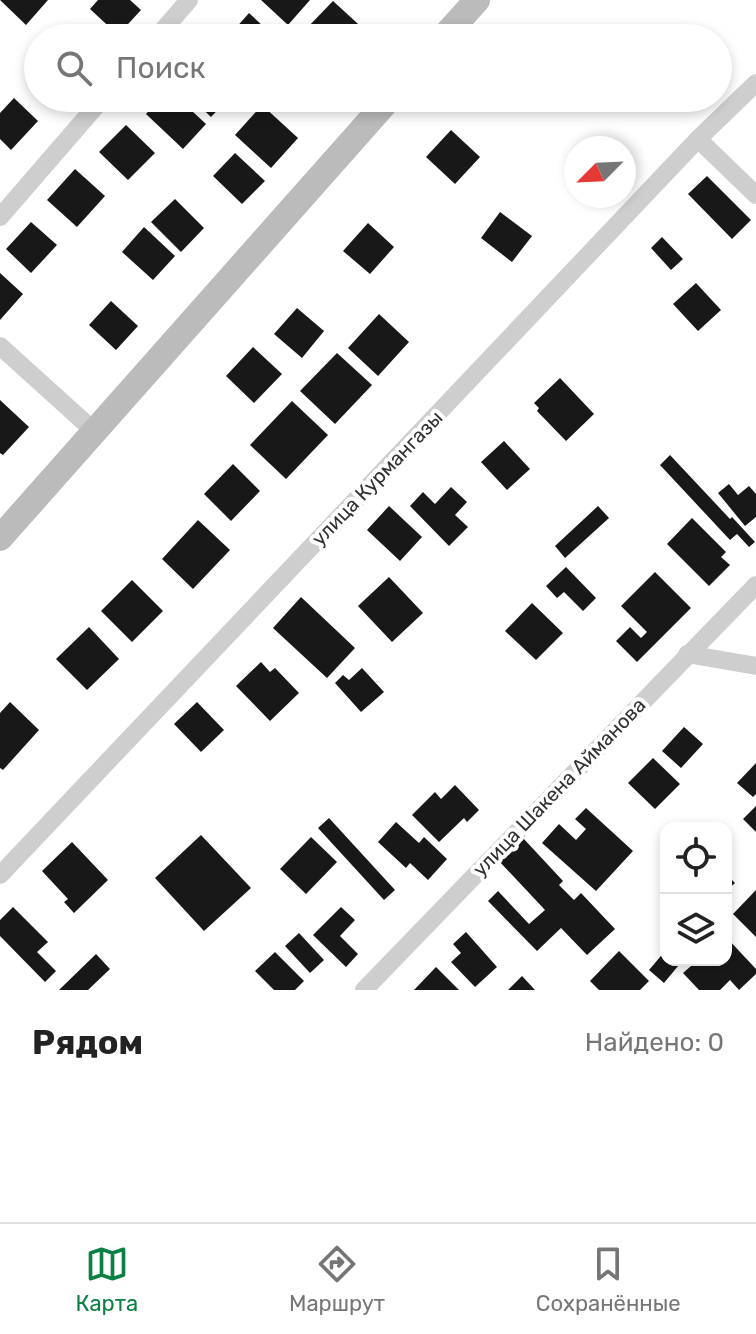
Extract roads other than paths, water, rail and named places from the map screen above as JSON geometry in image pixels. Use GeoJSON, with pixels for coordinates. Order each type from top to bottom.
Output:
{"type":"FeatureCollection","features":[{"type":"Feature","properties":{"kind":"street"},"geometry":{"type":"LineString","coordinates":[[168,24],[189,0]]}},
{"type":"Feature","properties":{"kind":"street"},"geometry":{"type":"LineString","coordinates":[[456,24],[477,0]]}},
{"type":"Feature","properties":{"kind":"street","name":"улица Курмангазы"},"geometry":{"type":"LineString","coordinates":[[732,106],[756,83]]}},
{"type":"Feature","properties":{"kind":"street"},"geometry":{"type":"LineString","coordinates":[[0,217],[91,112]]}},
{"type":"Feature","properties":{"kind":"street"},"geometry":{"type":"LineString","coordinates":[[0,538],[378,112]]}},
{"type":"Feature","properties":{"kind":"street","name":"улица Курмангазы"},"geometry":{"type":"LineString","coordinates":[[0,875],[726,112]]}},
{"type":"Feature","properties":{"kind":"street"},"geometry":{"type":"LineString","coordinates":[[698,139],[756,195]]}},
{"type":"Feature","properties":{"kind":"street"},"geometry":{"type":"LineString","coordinates":[[0,346],[94,431]]}},
{"type":"Feature","properties":{"kind":"street","name":"улица Шакена Айманова"},"geometry":{"type":"LineString","coordinates":[[364,990],[756,585]]}},
{"type":"Feature","properties":{"kind":"street"},"geometry":{"type":"LineString","coordinates":[[687,654],[756,666]]}}]}
